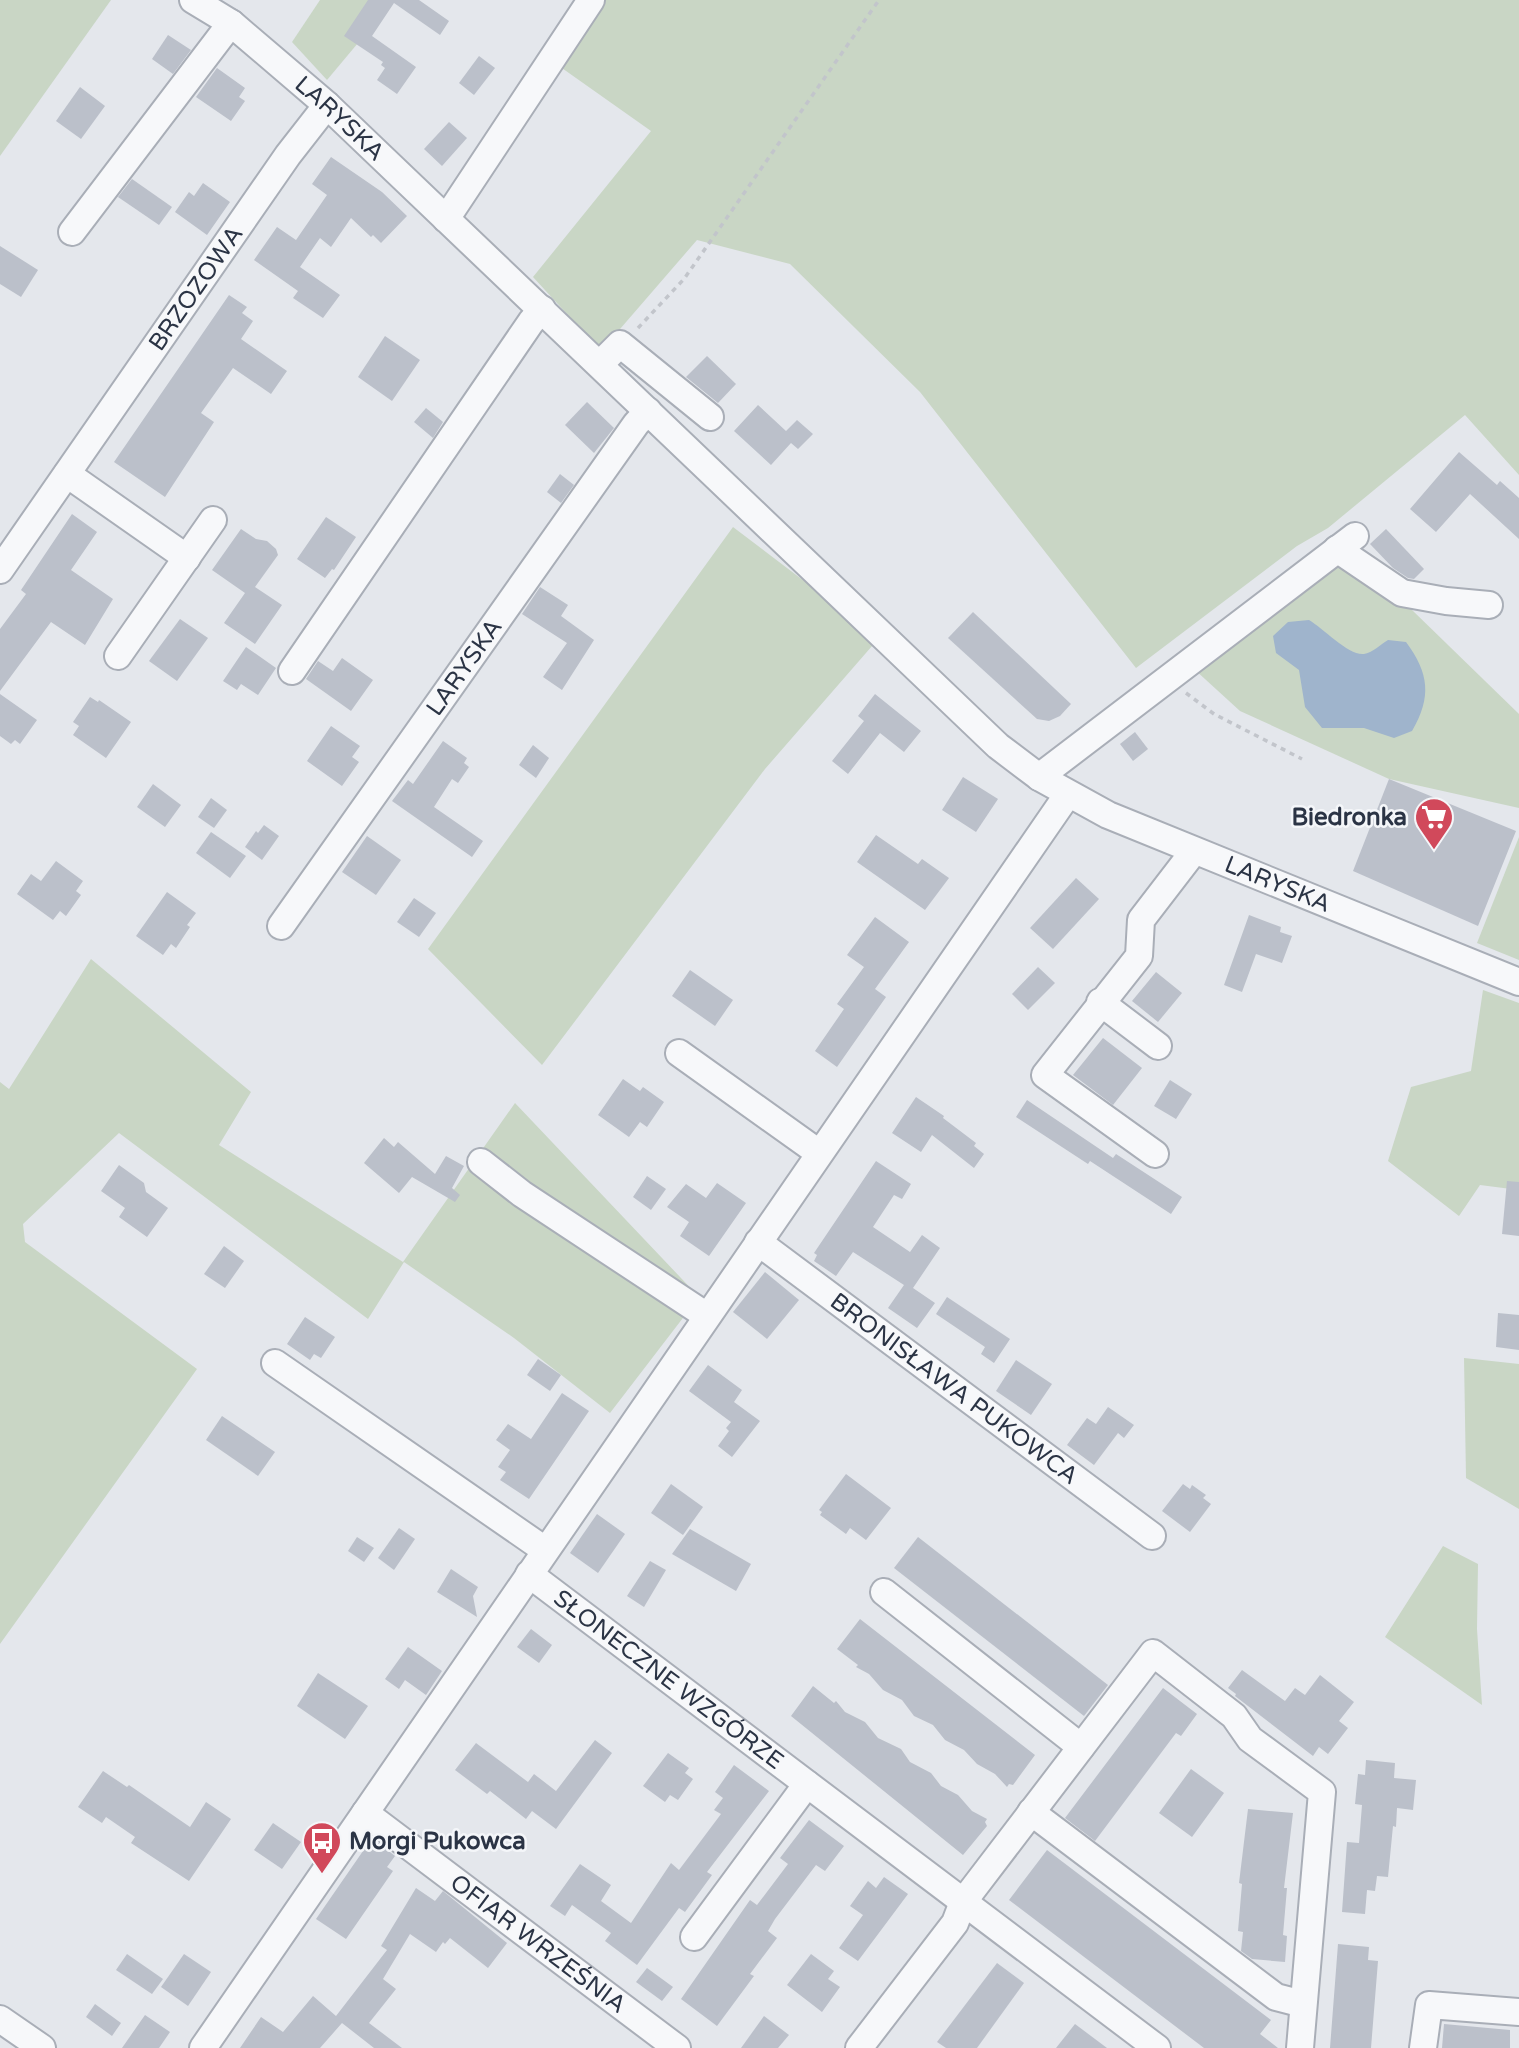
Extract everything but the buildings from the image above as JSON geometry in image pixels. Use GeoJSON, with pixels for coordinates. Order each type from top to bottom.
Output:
{"type":"FeatureCollection","features":[{"type":"Feature","properties":{"kind":"street","name":"LARYSKA"},"geometry":{"type":"LineString","coordinates":[[193,0],[231,23],[327,105],[998,746],[1039,777],[1108,815],[1519,982]]}},
{"type":"Feature","properties":{"kind":"street"},"geometry":{"type":"LineString","coordinates":[[446,219],[591,0]]}},
{"type":"Feature","properties":{"kind":"street"},"geometry":{"type":"LineString","coordinates":[[72,232],[231,23]]}},
{"type":"Feature","properties":{"kind":"street","name":"BRZOZOWA"},"geometry":{"type":"LineString","coordinates":[[0,570],[288,155],[327,105]]}},
{"type":"Feature","properties":{"kind":"street"},"geometry":{"type":"LineString","coordinates":[[292,671],[531,321],[542,309]]}},
{"type":"Feature","properties":{"kind":"street"},"geometry":{"type":"LineString","coordinates":[[600,364],[620,344],[710,417]]}},
{"type":"Feature","properties":{"kind":"street","name":"LARYSKA"},"geometry":{"type":"LineString","coordinates":[[281,926],[636,424],[648,411]]}},
{"type":"Feature","properties":{"kind":"street"},"geometry":{"type":"LineString","coordinates":[[67,474],[187,558]]}},
{"type":"Feature","properties":{"kind":"street"},"geometry":{"type":"LineString","coordinates":[[118,656],[213,520]]}},
{"type":"Feature","properties":{"kind":"street"},"geometry":{"type":"LineString","coordinates":[[1039,777],[1346,543],[1402,593],[1489,605]]}},
{"type":"Feature","properties":{"kind":"street"},"geometry":{"type":"LineString","coordinates":[[204,2048],[1068,794]]}},
{"type":"Feature","properties":{"kind":"street"},"geometry":{"type":"LineString","coordinates":[[1155,1154],[1045,1075],[1139,956],[1141,920],[1194,851]]}},
{"type":"Feature","properties":{"kind":"street"},"geometry":{"type":"LineString","coordinates":[[1100,1002],[1158,1046]]}},
{"type":"Feature","properties":{"kind":"street"},"geometry":{"type":"LineString","coordinates":[[679,1053],[819,1153]]}},
{"type":"Feature","properties":{"kind":"street"},"geometry":{"type":"LineString","coordinates":[[481,1162],[522,1194],[707,1316]]}},
{"type":"Feature","properties":{"kind":"street","name":"BRONISŁAWA PUKOWCA"},"geometry":{"type":"LineString","coordinates":[[758,1242],[1152,1536]]}},
{"type":"Feature","properties":{"kind":"street"},"geometry":{"type":"LineString","coordinates":[[275,1363],[545,1550]]}},
{"type":"Feature","properties":{"kind":"street","name":"SŁONECZNE WZGÓRZE"},"geometry":{"type":"LineString","coordinates":[[529,1574],[963,1902],[1145,2045]]}},
{"type":"Feature","properties":{"kind":"street"},"geometry":{"type":"LineString","coordinates":[[884,1592],[1081,1747]]}},
{"type":"Feature","properties":{"kind":"street"},"geometry":{"type":"LineString","coordinates":[[859,2048],[955,1923],[963,1902],[1153,1653],[1234,1716],[1250,1739],[1322,1791],[1300,2048]]}},
{"type":"Feature","properties":{"kind":"street","name":"SŁONECZNE WZGÓRZE"},"geometry":{"type":"LineString","coordinates":[[694,1937],[807,1784]]}},
{"type":"Feature","properties":{"kind":"street"},"geometry":{"type":"LineString","coordinates":[[1031,1812],[1276,1997],[1303,2004]]}},
{"type":"Feature","properties":{"kind":"street","name":"OFIAR WRZEŚNIA"},"geometry":{"type":"LineString","coordinates":[[365,1813],[677,2048]]}},
{"type":"Feature","properties":{"kind":"street"},"geometry":{"type":"LineString","coordinates":[[1423,2048],[1429,2005],[1519,2012]]}},
{"type":"Feature","properties":{"kind":"street"},"geometry":{"type":"LineString","coordinates":[[0,2019],[42,2048]]}},
{"type":"Feature","properties":{"kind":"path"},"geometry":{"type":"LineString","coordinates":[[620,344],[684,279],[879,0]]}},
{"type":"Feature","properties":{"kind":"path"},"geometry":{"type":"LineString","coordinates":[[1167,678],[1214,714],[1302,760]]}},
{"type":"Feature","properties":{"kind":"green space"},"geometry":{"type":"Polygon","coordinates":[[[0,0],[111,0],[0,156],[0,0]]]}},
{"type":"Feature","properties":{"kind":"green space"},"geometry":{"type":"Polygon","coordinates":[[[320,0],[394,0],[327,80],[292,42],[320,0]]]}},
{"type":"Feature","properties":{"kind":"green space"},"geometry":{"type":"Polygon","coordinates":[[[601,0],[1519,0],[1519,475],[1465,415],[1328,528],[1297,546],[1136,668],[920,392],[790,264],[697,240],[601,351],[533,277],[651,131],[559,66],[601,0]]]}},
{"type":"Feature","properties":{"kind":"green space"},"geometry":{"type":"Polygon","coordinates":[[[733,527],[879,638],[765,769],[542,1065],[428,949],[733,527]]]}},
{"type":"Feature","properties":{"kind":"green space"},"geometry":{"type":"Polygon","coordinates":[[[1339,563],[1411,609],[1519,714],[1519,808],[1389,779],[1240,711],[1194,669],[1339,563]]]}},
{"type":"Feature","properties":{"kind":"green space"},"geometry":{"type":"Polygon","coordinates":[[[1519,837],[1519,960],[1477,943],[1519,837]]]}},
{"type":"Feature","properties":{"kind":"green space"},"geometry":{"type":"Polygon","coordinates":[[[91,959],[251,1092],[219,1145],[403,1262],[515,1103],[699,1297],[610,1413],[514,1338],[404,1262],[368,1319],[119,1133],[23,1224],[25,1242],[197,1369],[0,1644],[0,1082],[9,1089],[91,959]]]}},
{"type":"Feature","properties":{"kind":"green space"},"geometry":{"type":"Polygon","coordinates":[[[1483,990],[1519,1003],[1519,1190],[1480,1185],[1459,1216],[1388,1161],[1411,1087],[1471,1071],[1483,990]]]}},
{"type":"Feature","properties":{"kind":"green space"},"geometry":{"type":"Polygon","coordinates":[[[1464,1358],[1519,1364],[1519,1509],[1466,1478],[1464,1358]]]}},
{"type":"Feature","properties":{"kind":"green space"},"geometry":{"type":"Polygon","coordinates":[[[1443,1546],[1478,1564],[1477,1629],[1482,1705],[1385,1637],[1443,1546]]]}},
{"type":"Feature","properties":{"kind":"water"},"geometry":{"type":"Polygon","coordinates":[[[1309,620],[1351,651],[1358,653],[1370,652],[1388,640],[1406,642],[1419,664],[1425,685],[1423,707],[1412,731],[1394,738],[1364,728],[1322,728],[1305,707],[1299,670],[1276,653],[1273,636],[1288,622],[1309,620]]]}},
{"type":"Feature","properties":{"kind":"place","name":"Biedronka"},"geometry":{"type":"Point","coordinates":[1434,851]}},
{"type":"Feature","properties":{"kind":"place","name":"Morgi Pukowca"},"geometry":{"type":"Point","coordinates":[322,1875]}}]}
